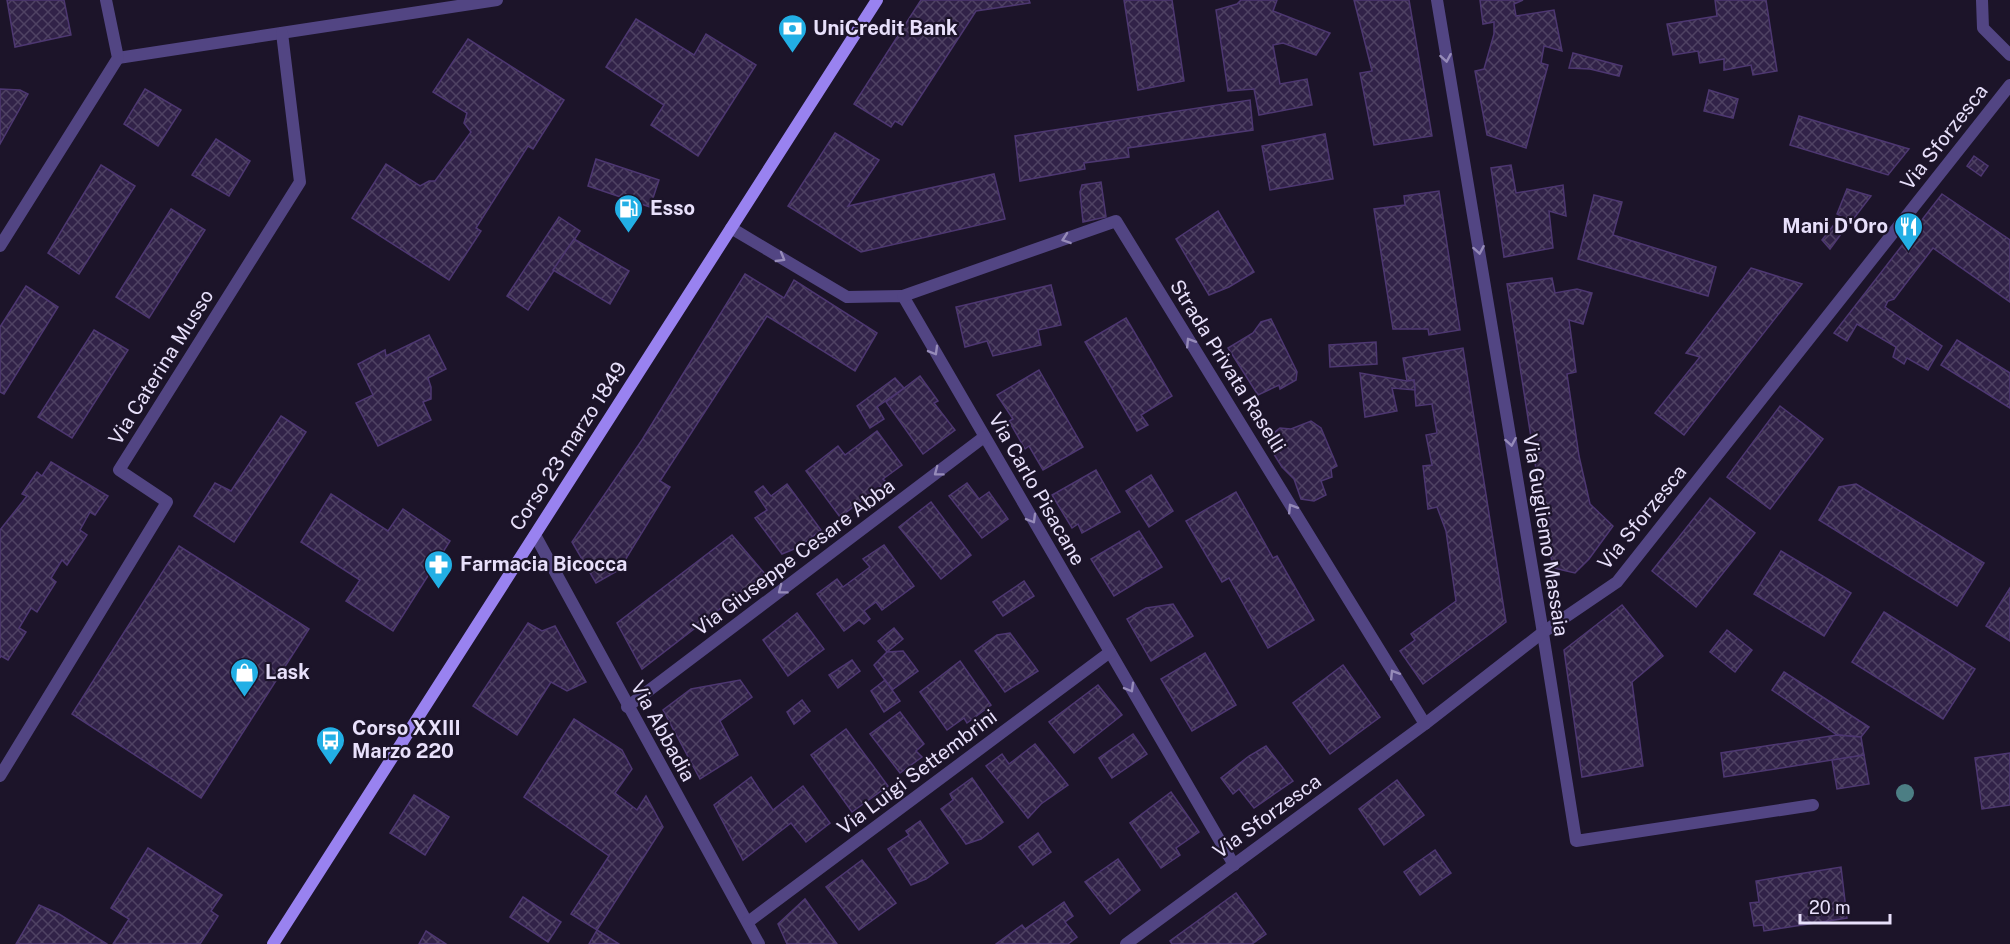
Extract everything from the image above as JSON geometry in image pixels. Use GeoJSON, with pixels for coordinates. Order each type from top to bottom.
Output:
{"type":"FeatureCollection","features":[{"type":"Feature","properties":{"kind":"main road","name":"Corso 23 marzo 1849"},"geometry":{"type":"LineString","coordinates":[[273,944],[877,0]]}},
{"type":"Feature","properties":{"kind":"street"},"geometry":{"type":"LineString","coordinates":[[0,246],[118,58],[106,0]]}},
{"type":"Feature","properties":{"kind":"street"},"geometry":{"type":"LineString","coordinates":[[118,58],[497,0]]}},
{"type":"Feature","properties":{"kind":"street","name":"Via Gugliemo Massaia"},"geometry":{"type":"LineString","coordinates":[[1437,0],[1576,841],[1813,805]]}},
{"type":"Feature","properties":{"kind":"street"},"geometry":{"type":"LineString","coordinates":[[1982,0],[1983,28],[2010,55]]}},
{"type":"Feature","properties":{"kind":"street","name":"Via Caterina Musso"},"geometry":{"type":"LineString","coordinates":[[0,776],[167,502],[119,470],[300,182],[282,33]]}},
{"type":"Feature","properties":{"kind":"street","name":"Via Sforzesca"},"geometry":{"type":"LineString","coordinates":[[1126,944],[1425,724],[1542,633],[1617,582],[2010,85]]}},
{"type":"Feature","properties":{"kind":"street","name":"Strada Privata Raselli"},"geometry":{"type":"LineString","coordinates":[[903,296],[1116,221],[1425,724]]}},
{"type":"Feature","properties":{"kind":"street"},"geometry":{"type":"LineString","coordinates":[[731,228],[847,297],[903,296]]}},
{"type":"Feature","properties":{"kind":"street","name":"Via Carlo Pisacane"},"geometry":{"type":"LineString","coordinates":[[903,296],[1234,865]]}},
{"type":"Feature","properties":{"kind":"street","name":"Via Giuseppe Cesare Abba"},"geometry":{"type":"LineString","coordinates":[[627,707],[984,437]]}},
{"type":"Feature","properties":{"kind":"street","name":"Via Abbadia"},"geometry":{"type":"LineString","coordinates":[[535,535],[627,707],[759,944]]}},
{"type":"Feature","properties":{"kind":"street","name":"Via Luigi Settembrini"},"geometry":{"type":"LineString","coordinates":[[748,922],[1110,652]]}},
{"type":"Feature","properties":{"kind":"building"},"geometry":{"type":"Polygon","coordinates":[[[7,0],[64,0],[71,35],[15,47],[7,0]]]}},
{"type":"Feature","properties":{"kind":"building"},"geometry":{"type":"Polygon","coordinates":[[[921,0],[1029,0],[1030,3],[976,11],[902,125],[895,121],[891,127],[854,104],[921,0]]]}},
{"type":"Feature","properties":{"kind":"building"},"geometry":{"type":"Polygon","coordinates":[[[1124,0],[1172,0],[1184,81],[1138,90],[1124,0]]]}},
{"type":"Feature","properties":{"kind":"building"},"geometry":{"type":"Polygon","coordinates":[[[1241,0],[1277,0],[1273,11],[1330,33],[1316,55],[1283,43],[1273,45],[1280,84],[1307,79],[1312,105],[1259,115],[1254,89],[1228,91],[1216,10],[1237,4],[1241,0]]]}},
{"type":"Feature","properties":{"kind":"building"},"geometry":{"type":"Polygon","coordinates":[[[1354,0],[1409,0],[1432,136],[1374,145],[1360,73],[1372,71],[1354,0]]]}},
{"type":"Feature","properties":{"kind":"building"},"geometry":{"type":"Polygon","coordinates":[[[1480,0],[1523,0],[1514,4],[1516,16],[1554,10],[1562,51],[1544,46],[1541,63],[1548,65],[1526,148],[1487,135],[1475,71],[1484,69],[1494,34],[1494,22],[1483,24],[1480,0]]]}},
{"type":"Feature","properties":{"kind":"building"},"geometry":{"type":"Polygon","coordinates":[[[1715,0],[1766,0],[1777,71],[1753,75],[1751,65],[1724,70],[1724,59],[1700,63],[1698,51],[1673,55],[1667,24],[1717,16],[1715,0]]]}},
{"type":"Feature","properties":{"kind":"building"},"geometry":{"type":"Polygon","coordinates":[[[636,19],[694,55],[706,34],[756,65],[698,156],[651,125],[664,105],[606,67],[636,19]]]}},
{"type":"Feature","properties":{"kind":"building"},"geometry":{"type":"Polygon","coordinates":[[[468,39],[564,100],[533,149],[528,146],[476,228],[481,231],[449,280],[352,218],[386,164],[420,186],[429,181],[435,181],[471,132],[464,123],[467,113],[433,92],[468,39]]]}},
{"type":"Feature","properties":{"kind":"building"},"geometry":{"type":"Polygon","coordinates":[[[1573,53],[1622,66],[1619,76],[1590,69],[1569,68],[1573,53]]]}},
{"type":"Feature","properties":{"kind":"building"},"geometry":{"type":"Polygon","coordinates":[[[0,89],[20,90],[28,94],[0,144],[0,89]]]}},
{"type":"Feature","properties":{"kind":"building"},"geometry":{"type":"Polygon","coordinates":[[[145,89],[181,110],[158,146],[124,124],[145,89]]]}},
{"type":"Feature","properties":{"kind":"building"},"geometry":{"type":"Polygon","coordinates":[[[1709,90],[1738,99],[1733,118],[1704,111],[1709,90]]]}},
{"type":"Feature","properties":{"kind":"building"},"geometry":{"type":"Polygon","coordinates":[[[1250,100],[1253,130],[1128,148],[1129,157],[1084,163],[1085,169],[1020,181],[1015,136],[1250,100]]]}},
{"type":"Feature","properties":{"kind":"building"},"geometry":{"type":"Polygon","coordinates":[[[1799,116],[1909,149],[1888,175],[1790,145],[1799,116]]]}},
{"type":"Feature","properties":{"kind":"building"},"geometry":{"type":"Polygon","coordinates":[[[835,133],[879,160],[848,206],[994,174],[1005,219],[861,252],[788,206],[835,133]]]}},
{"type":"Feature","properties":{"kind":"building"},"geometry":{"type":"Polygon","coordinates":[[[1325,134],[1333,179],[1270,190],[1262,146],[1325,134]]]}},
{"type":"Feature","properties":{"kind":"building"},"geometry":{"type":"Polygon","coordinates":[[[216,139],[250,161],[229,196],[192,175],[216,139]]]}},
{"type":"Feature","properties":{"kind":"building"},"geometry":{"type":"Polygon","coordinates":[[[1974,156],[1988,166],[1981,176],[1967,166],[1974,156]]]}},
{"type":"Feature","properties":{"kind":"building"},"geometry":{"type":"Polygon","coordinates":[[[596,159],[659,180],[650,207],[588,186],[596,159]]]}},
{"type":"Feature","properties":{"kind":"building"},"geometry":{"type":"Polygon","coordinates":[[[101,165],[135,186],[79,274],[48,253],[101,165]]]}},
{"type":"Feature","properties":{"kind":"building"},"geometry":{"type":"Polygon","coordinates":[[[1511,165],[1516,193],[1563,185],[1566,216],[1549,211],[1553,248],[1504,257],[1491,168],[1511,165]]]}},
{"type":"Feature","properties":{"kind":"building"},"geometry":{"type":"Polygon","coordinates":[[[1101,182],[1106,217],[1083,222],[1080,192],[1082,185],[1101,182]]]}},
{"type":"Feature","properties":{"kind":"building"},"geometry":{"type":"Polygon","coordinates":[[[1847,189],[1871,196],[1851,222],[1837,214],[1847,189]]]}},
{"type":"Feature","properties":{"kind":"building"},"geometry":{"type":"Polygon","coordinates":[[[1439,191],[1460,330],[1429,335],[1428,329],[1393,329],[1374,209],[1405,205],[1404,196],[1439,191]]]}},
{"type":"Feature","properties":{"kind":"building"},"geometry":{"type":"Polygon","coordinates":[[[1942,194],[2010,240],[2010,302],[1933,248],[1894,299],[1888,301],[1885,307],[1942,346],[1928,370],[1907,358],[1904,364],[1893,357],[1896,347],[1857,324],[1847,341],[1834,333],[1942,194]]]}},
{"type":"Feature","properties":{"kind":"building"},"geometry":{"type":"Polygon","coordinates":[[[1594,195],[1622,202],[1613,235],[1716,267],[1708,296],[1578,259],[1594,195]]]}},
{"type":"Feature","properties":{"kind":"building"},"geometry":{"type":"Polygon","coordinates":[[[171,209],[205,230],[149,318],[116,297],[171,209]]]}},
{"type":"Feature","properties":{"kind":"building"},"geometry":{"type":"Polygon","coordinates":[[[1218,211],[1254,272],[1229,287],[1209,295],[1176,239],[1218,211]]]}},
{"type":"Feature","properties":{"kind":"building"},"geometry":{"type":"Polygon","coordinates":[[[559,217],[580,231],[528,310],[507,296],[559,217]]]}},
{"type":"Feature","properties":{"kind":"building"},"geometry":{"type":"Polygon","coordinates":[[[1833,226],[1841,234],[1830,249],[1822,240],[1833,226]]]}},
{"type":"Feature","properties":{"kind":"building"},"geometry":{"type":"Polygon","coordinates":[[[574,239],[629,271],[610,304],[553,270],[574,239]]]}},
{"type":"Feature","properties":{"kind":"building"},"geometry":{"type":"Polygon","coordinates":[[[1751,268],[1802,284],[1684,435],[1655,413],[1700,357],[1686,353],[1751,268]]]}},
{"type":"Feature","properties":{"kind":"building"},"geometry":{"type":"Polygon","coordinates":[[[745,274],[784,298],[794,280],[877,333],[855,371],[767,316],[660,481],[670,487],[619,570],[596,583],[572,542],[642,440],[745,274]]]}},
{"type":"Feature","properties":{"kind":"building"},"geometry":{"type":"Polygon","coordinates":[[[1552,278],[1555,293],[1577,289],[1592,293],[1583,324],[1569,320],[1576,372],[1567,374],[1579,456],[1590,504],[1613,526],[1589,559],[1575,573],[1554,568],[1548,546],[1507,284],[1552,278]]]}},
{"type":"Feature","properties":{"kind":"building"},"geometry":{"type":"Polygon","coordinates":[[[1051,285],[1061,325],[1038,330],[1041,345],[993,356],[987,341],[965,347],[956,307],[1051,285]]]}},
{"type":"Feature","properties":{"kind":"building"},"geometry":{"type":"Polygon","coordinates":[[[26,286],[58,307],[4,394],[0,392],[0,327],[26,286]]]}},
{"type":"Feature","properties":{"kind":"building"},"geometry":{"type":"Polygon","coordinates":[[[1126,318],[1172,396],[1141,415],[1148,425],[1137,431],[1085,342],[1126,318]]]}},
{"type":"Feature","properties":{"kind":"building"},"geometry":{"type":"Polygon","coordinates":[[[1271,319],[1297,372],[1296,380],[1280,389],[1279,385],[1258,395],[1228,348],[1253,333],[1261,322],[1271,319]]]}},
{"type":"Feature","properties":{"kind":"building"},"geometry":{"type":"Polygon","coordinates":[[[94,330],[128,350],[72,438],[38,417],[94,330]]]}},
{"type":"Feature","properties":{"kind":"building"},"geometry":{"type":"Polygon","coordinates":[[[429,335],[446,369],[428,378],[431,399],[423,402],[431,420],[378,446],[356,403],[373,395],[358,364],[385,350],[386,356],[429,335]]]}},
{"type":"Feature","properties":{"kind":"building"},"geometry":{"type":"Polygon","coordinates":[[[1957,340],[2010,373],[2010,408],[1941,365],[1957,340]]]}},
{"type":"Feature","properties":{"kind":"building"},"geometry":{"type":"Polygon","coordinates":[[[1376,342],[1377,364],[1330,367],[1329,345],[1376,342]]]}},
{"type":"Feature","properties":{"kind":"building"},"geometry":{"type":"Polygon","coordinates":[[[1463,348],[1506,622],[1423,684],[1400,651],[1415,640],[1411,634],[1456,601],[1446,531],[1437,507],[1428,509],[1423,466],[1432,465],[1426,435],[1437,433],[1432,404],[1416,406],[1414,380],[1407,381],[1403,358],[1463,348]]]}},
{"type":"Feature","properties":{"kind":"building"},"geometry":{"type":"Polygon","coordinates":[[[1039,370],[1083,447],[1043,470],[1029,446],[1025,449],[1009,421],[1013,419],[997,395],[1039,370]]]}},
{"type":"Feature","properties":{"kind":"building"},"geometry":{"type":"Polygon","coordinates":[[[1360,373],[1407,381],[1414,380],[1415,390],[1392,388],[1397,411],[1365,417],[1360,373]]]}},
{"type":"Feature","properties":{"kind":"building"},"geometry":{"type":"Polygon","coordinates":[[[920,376],[938,401],[934,403],[955,430],[923,454],[886,402],[920,376]]]}},
{"type":"Feature","properties":{"kind":"building"},"geometry":{"type":"Polygon","coordinates":[[[895,378],[904,388],[877,407],[884,419],[870,428],[857,406],[895,378]]]}},
{"type":"Feature","properties":{"kind":"building"},"geometry":{"type":"Polygon","coordinates":[[[1780,406],[1823,439],[1770,509],[1727,477],[1780,406]]]}},
{"type":"Feature","properties":{"kind":"building"},"geometry":{"type":"Polygon","coordinates":[[[281,416],[306,432],[234,542],[194,516],[215,483],[231,491],[281,416]]]}},
{"type":"Feature","properties":{"kind":"building"},"geometry":{"type":"Polygon","coordinates":[[[1311,421],[1321,428],[1337,466],[1331,469],[1332,477],[1321,481],[1326,495],[1314,501],[1301,499],[1294,479],[1282,467],[1270,448],[1270,436],[1280,428],[1291,429],[1311,421]]]}},
{"type":"Feature","properties":{"kind":"building"},"geometry":{"type":"Polygon","coordinates":[[[877,431],[902,465],[883,479],[886,482],[840,517],[806,471],[838,446],[845,455],[877,431]]]}},
{"type":"Feature","properties":{"kind":"building"},"geometry":{"type":"Polygon","coordinates":[[[51,462],[108,496],[95,515],[90,512],[80,530],[87,535],[67,565],[62,560],[51,578],[56,582],[37,612],[31,608],[19,628],[26,632],[8,660],[1,656],[0,658],[0,530],[27,496],[22,494],[37,472],[42,476],[51,462]]]}},
{"type":"Feature","properties":{"kind":"building"},"geometry":{"type":"Polygon","coordinates":[[[1096,470],[1120,512],[1082,533],[1078,524],[1072,528],[1052,495],[1096,470]]]}},
{"type":"Feature","properties":{"kind":"building"},"geometry":{"type":"Polygon","coordinates":[[[1151,475],[1173,511],[1149,527],[1126,491],[1151,475]]]}},
{"type":"Feature","properties":{"kind":"building"},"geometry":{"type":"Polygon","coordinates":[[[967,483],[979,499],[989,492],[1008,519],[982,538],[949,496],[967,483]]]}},
{"type":"Feature","properties":{"kind":"building"},"geometry":{"type":"Polygon","coordinates":[[[787,484],[821,530],[799,547],[782,554],[755,518],[767,510],[755,492],[763,486],[771,496],[787,484]]]}},
{"type":"Feature","properties":{"kind":"building"},"geometry":{"type":"Polygon","coordinates":[[[1856,484],[1984,563],[1957,606],[1819,520],[1839,487],[1856,484]]]}},
{"type":"Feature","properties":{"kind":"building"},"geometry":{"type":"Polygon","coordinates":[[[1236,492],[1273,558],[1277,556],[1314,620],[1268,648],[1229,578],[1222,582],[1186,521],[1236,492]]]}},
{"type":"Feature","properties":{"kind":"building"},"geometry":{"type":"Polygon","coordinates":[[[331,494],[388,531],[403,509],[450,541],[393,631],[346,601],[360,580],[301,542],[331,494]]]}},
{"type":"Feature","properties":{"kind":"building"},"geometry":{"type":"Polygon","coordinates":[[[1710,498],[1755,533],[1696,607],[1652,571],[1710,498]]]}},
{"type":"Feature","properties":{"kind":"building"},"geometry":{"type":"Polygon","coordinates":[[[931,502],[971,555],[941,579],[899,527],[931,502]]]}},
{"type":"Feature","properties":{"kind":"building"},"geometry":{"type":"Polygon","coordinates":[[[1139,531],[1162,567],[1114,596],[1091,559],[1139,531]]]}},
{"type":"Feature","properties":{"kind":"building"},"geometry":{"type":"Polygon","coordinates":[[[732,535],[765,574],[642,669],[617,623],[732,535]]]}},
{"type":"Feature","properties":{"kind":"building"},"geometry":{"type":"Polygon","coordinates":[[[884,545],[914,586],[882,610],[876,602],[864,611],[870,619],[864,624],[859,620],[844,631],[817,594],[837,579],[843,587],[870,567],[863,559],[884,545]]]}},
{"type":"Feature","properties":{"kind":"building"},"geometry":{"type":"Polygon","coordinates":[[[179,546],[309,629],[201,798],[72,714],[179,546]]]}},
{"type":"Feature","properties":{"kind":"building"},"geometry":{"type":"Polygon","coordinates":[[[1781,551],[1851,593],[1824,636],[1754,594],[1781,551]]]}},
{"type":"Feature","properties":{"kind":"building"},"geometry":{"type":"Polygon","coordinates":[[[1024,581],[1034,596],[1003,616],[993,602],[1024,581]]]}},
{"type":"Feature","properties":{"kind":"building"},"geometry":{"type":"Polygon","coordinates":[[[2010,588],[2010,641],[1986,626],[2010,588]]]}},
{"type":"Feature","properties":{"kind":"building"},"geometry":{"type":"Polygon","coordinates":[[[1173,604],[1193,636],[1151,661],[1127,619],[1146,608],[1173,604]]]}},
{"type":"Feature","properties":{"kind":"building"},"geometry":{"type":"Polygon","coordinates":[[[1622,605],[1663,656],[1632,682],[1643,766],[1582,777],[1564,650],[1622,605]]]}},
{"type":"Feature","properties":{"kind":"building"},"geometry":{"type":"Polygon","coordinates":[[[1884,612],[1975,669],[1943,719],[1852,662],[1884,612]]]}},
{"type":"Feature","properties":{"kind":"building"},"geometry":{"type":"Polygon","coordinates":[[[797,613],[824,649],[788,676],[763,640],[797,613]]]}},
{"type":"Feature","properties":{"kind":"building"},"geometry":{"type":"Polygon","coordinates":[[[528,623],[542,631],[555,626],[586,682],[567,691],[551,682],[517,735],[473,706],[528,623]]]}},
{"type":"Feature","properties":{"kind":"building"},"geometry":{"type":"Polygon","coordinates":[[[894,628],[903,639],[887,652],[878,641],[894,628]]]}},
{"type":"Feature","properties":{"kind":"building"},"geometry":{"type":"Polygon","coordinates":[[[1727,630],[1752,650],[1735,672],[1710,652],[1727,630]]]}},
{"type":"Feature","properties":{"kind":"building"},"geometry":{"type":"Polygon","coordinates":[[[1010,633],[1038,671],[1005,692],[975,651],[997,635],[1010,633]]]}},
{"type":"Feature","properties":{"kind":"building"},"geometry":{"type":"Polygon","coordinates":[[[903,651],[918,671],[892,690],[874,665],[887,652],[903,651]]]}},
{"type":"Feature","properties":{"kind":"building"},"geometry":{"type":"Polygon","coordinates":[[[1205,653],[1236,705],[1192,731],[1161,679],[1205,653]]]}},
{"type":"Feature","properties":{"kind":"building"},"geometry":{"type":"Polygon","coordinates":[[[852,660],[860,671],[838,688],[829,675],[852,660]]]}},
{"type":"Feature","properties":{"kind":"building"},"geometry":{"type":"Polygon","coordinates":[[[960,661],[991,705],[967,723],[964,718],[947,730],[920,692],[960,661]]]}},
{"type":"Feature","properties":{"kind":"building"},"geometry":{"type":"Polygon","coordinates":[[[1343,665],[1380,717],[1330,754],[1293,703],[1343,665]]]}},
{"type":"Feature","properties":{"kind":"building"},"geometry":{"type":"Polygon","coordinates":[[[1784,672],[1869,727],[1861,737],[1837,735],[1772,690],[1784,672]]]}},
{"type":"Feature","properties":{"kind":"building"},"geometry":{"type":"Polygon","coordinates":[[[740,680],[752,697],[720,721],[738,755],[700,779],[663,710],[691,689],[740,680]]]}},
{"type":"Feature","properties":{"kind":"building"},"geometry":{"type":"Polygon","coordinates":[[[885,680],[900,701],[884,712],[871,691],[885,680]]]}},
{"type":"Feature","properties":{"kind":"building"},"geometry":{"type":"Polygon","coordinates":[[[1098,685],[1122,715],[1074,753],[1049,722],[1098,685]]]}},
{"type":"Feature","properties":{"kind":"building"},"geometry":{"type":"Polygon","coordinates":[[[802,700],[810,711],[794,724],[787,712],[802,700]]]}},
{"type":"Feature","properties":{"kind":"building"},"geometry":{"type":"Polygon","coordinates":[[[900,712],[924,744],[916,751],[922,757],[900,773],[870,734],[900,712]]]}},
{"type":"Feature","properties":{"kind":"building"},"geometry":{"type":"Polygon","coordinates":[[[574,719],[622,750],[632,769],[615,793],[637,810],[646,796],[663,827],[597,930],[571,914],[609,856],[524,797],[574,719]]]}},
{"type":"Feature","properties":{"kind":"building"},"geometry":{"type":"Polygon","coordinates":[[[846,729],[888,786],[852,812],[811,755],[846,729]]]}},
{"type":"Feature","properties":{"kind":"building"},"geometry":{"type":"Polygon","coordinates":[[[1133,734],[1147,754],[1112,778],[1099,758],[1133,734]]]}},
{"type":"Feature","properties":{"kind":"building"},"geometry":{"type":"Polygon","coordinates":[[[1837,735],[1861,737],[1864,755],[1724,777],[1721,753],[1837,735]]]}},
{"type":"Feature","properties":{"kind":"building"},"geometry":{"type":"Polygon","coordinates":[[[1035,744],[1068,785],[1041,804],[1028,818],[986,766],[1002,754],[1009,764],[1035,744]]]}},
{"type":"Feature","properties":{"kind":"building"},"geometry":{"type":"Polygon","coordinates":[[[1266,746],[1293,781],[1254,808],[1239,789],[1233,794],[1221,778],[1266,746]]]}},
{"type":"Feature","properties":{"kind":"building"},"geometry":{"type":"Polygon","coordinates":[[[2010,753],[2010,805],[1982,809],[1975,758],[2010,753]]]}},
{"type":"Feature","properties":{"kind":"building"},"geometry":{"type":"Polygon","coordinates":[[[1864,755],[1869,784],[1837,789],[1832,760],[1864,755]]]}},
{"type":"Feature","properties":{"kind":"building"},"geometry":{"type":"Polygon","coordinates":[[[751,777],[773,810],[803,786],[830,823],[806,842],[791,823],[743,860],[714,805],[751,777]]]}},
{"type":"Feature","properties":{"kind":"building"},"geometry":{"type":"Polygon","coordinates":[[[972,778],[1003,822],[981,839],[966,844],[941,809],[953,800],[950,794],[972,778]]]}},
{"type":"Feature","properties":{"kind":"building"},"geometry":{"type":"Polygon","coordinates":[[[1397,780],[1424,815],[1384,845],[1359,809],[1397,780]]]}},
{"type":"Feature","properties":{"kind":"building"},"geometry":{"type":"Polygon","coordinates":[[[1171,792],[1199,832],[1176,848],[1180,855],[1161,868],[1130,823],[1171,792]]]}},
{"type":"Feature","properties":{"kind":"building"},"geometry":{"type":"Polygon","coordinates":[[[414,795],[449,817],[425,855],[390,833],[414,795]]]}},
{"type":"Feature","properties":{"kind":"building"},"geometry":{"type":"Polygon","coordinates":[[[920,821],[948,863],[926,879],[911,885],[888,849],[909,835],[906,831],[920,821]]]}},
{"type":"Feature","properties":{"kind":"building"},"geometry":{"type":"Polygon","coordinates":[[[1038,833],[1051,852],[1033,865],[1019,847],[1038,833]]]}},
{"type":"Feature","properties":{"kind":"building"},"geometry":{"type":"Polygon","coordinates":[[[148,848],[222,895],[211,911],[218,916],[200,944],[113,944],[129,919],[111,908],[148,848]]]}},
{"type":"Feature","properties":{"kind":"building"},"geometry":{"type":"Polygon","coordinates":[[[1435,850],[1451,873],[1420,895],[1404,872],[1435,850]]]}},
{"type":"Feature","properties":{"kind":"building"},"geometry":{"type":"Polygon","coordinates":[[[1118,859],[1140,890],[1110,914],[1085,882],[1118,859]]]}},
{"type":"Feature","properties":{"kind":"building"},"geometry":{"type":"Polygon","coordinates":[[[862,860],[896,903],[859,930],[826,887],[862,860]]]}},
{"type":"Feature","properties":{"kind":"building"},"geometry":{"type":"Polygon","coordinates":[[[1841,867],[1847,918],[1764,931],[1763,925],[1754,926],[1750,903],[1759,902],[1756,881],[1841,867]]]}},
{"type":"Feature","properties":{"kind":"building"},"geometry":{"type":"Polygon","coordinates":[[[1236,893],[1266,934],[1252,944],[1172,944],[1170,941],[1236,893]]]}},
{"type":"Feature","properties":{"kind":"building"},"geometry":{"type":"Polygon","coordinates":[[[523,897],[561,922],[548,942],[510,917],[523,897]]]}},
{"type":"Feature","properties":{"kind":"building"},"geometry":{"type":"Polygon","coordinates":[[[805,899],[837,944],[787,944],[778,924],[805,899]]]}},
{"type":"Feature","properties":{"kind":"building"},"geometry":{"type":"Polygon","coordinates":[[[1064,902],[1073,916],[1065,922],[1077,937],[1068,944],[996,944],[1022,925],[1025,929],[1064,902]]]}},
{"type":"Feature","properties":{"kind":"building"},"geometry":{"type":"Polygon","coordinates":[[[39,905],[59,914],[107,944],[16,944],[39,905]]]}},
{"type":"Feature","properties":{"kind":"building"},"geometry":{"type":"Polygon","coordinates":[[[597,930],[619,944],[589,944],[597,930]]]}},
{"type":"Feature","properties":{"kind":"building"},"geometry":{"type":"Polygon","coordinates":[[[426,931],[446,944],[419,944],[426,931]]]}},
{"type":"Feature","properties":{"kind":"place","name":"UniCredit Bank"},"geometry":{"type":"Point","coordinates":[792,54]}},
{"type":"Feature","properties":{"kind":"place","name":"Esso"},"geometry":{"type":"Point","coordinates":[629,234]}},
{"type":"Feature","properties":{"kind":"place","name":"Mani D'Oro"},"geometry":{"type":"Point","coordinates":[1909,252]}},
{"type":"Feature","properties":{"kind":"place","name":"Farmacia Bicocca"},"geometry":{"type":"Point","coordinates":[439,590]}},
{"type":"Feature","properties":{"kind":"place","name":"Lask"},"geometry":{"type":"Point","coordinates":[244,698]}},
{"type":"Feature","properties":{"kind":"place","name":"Corso XXIII Marzo 220"},"geometry":{"type":"Point","coordinates":[331,766]}}]}
